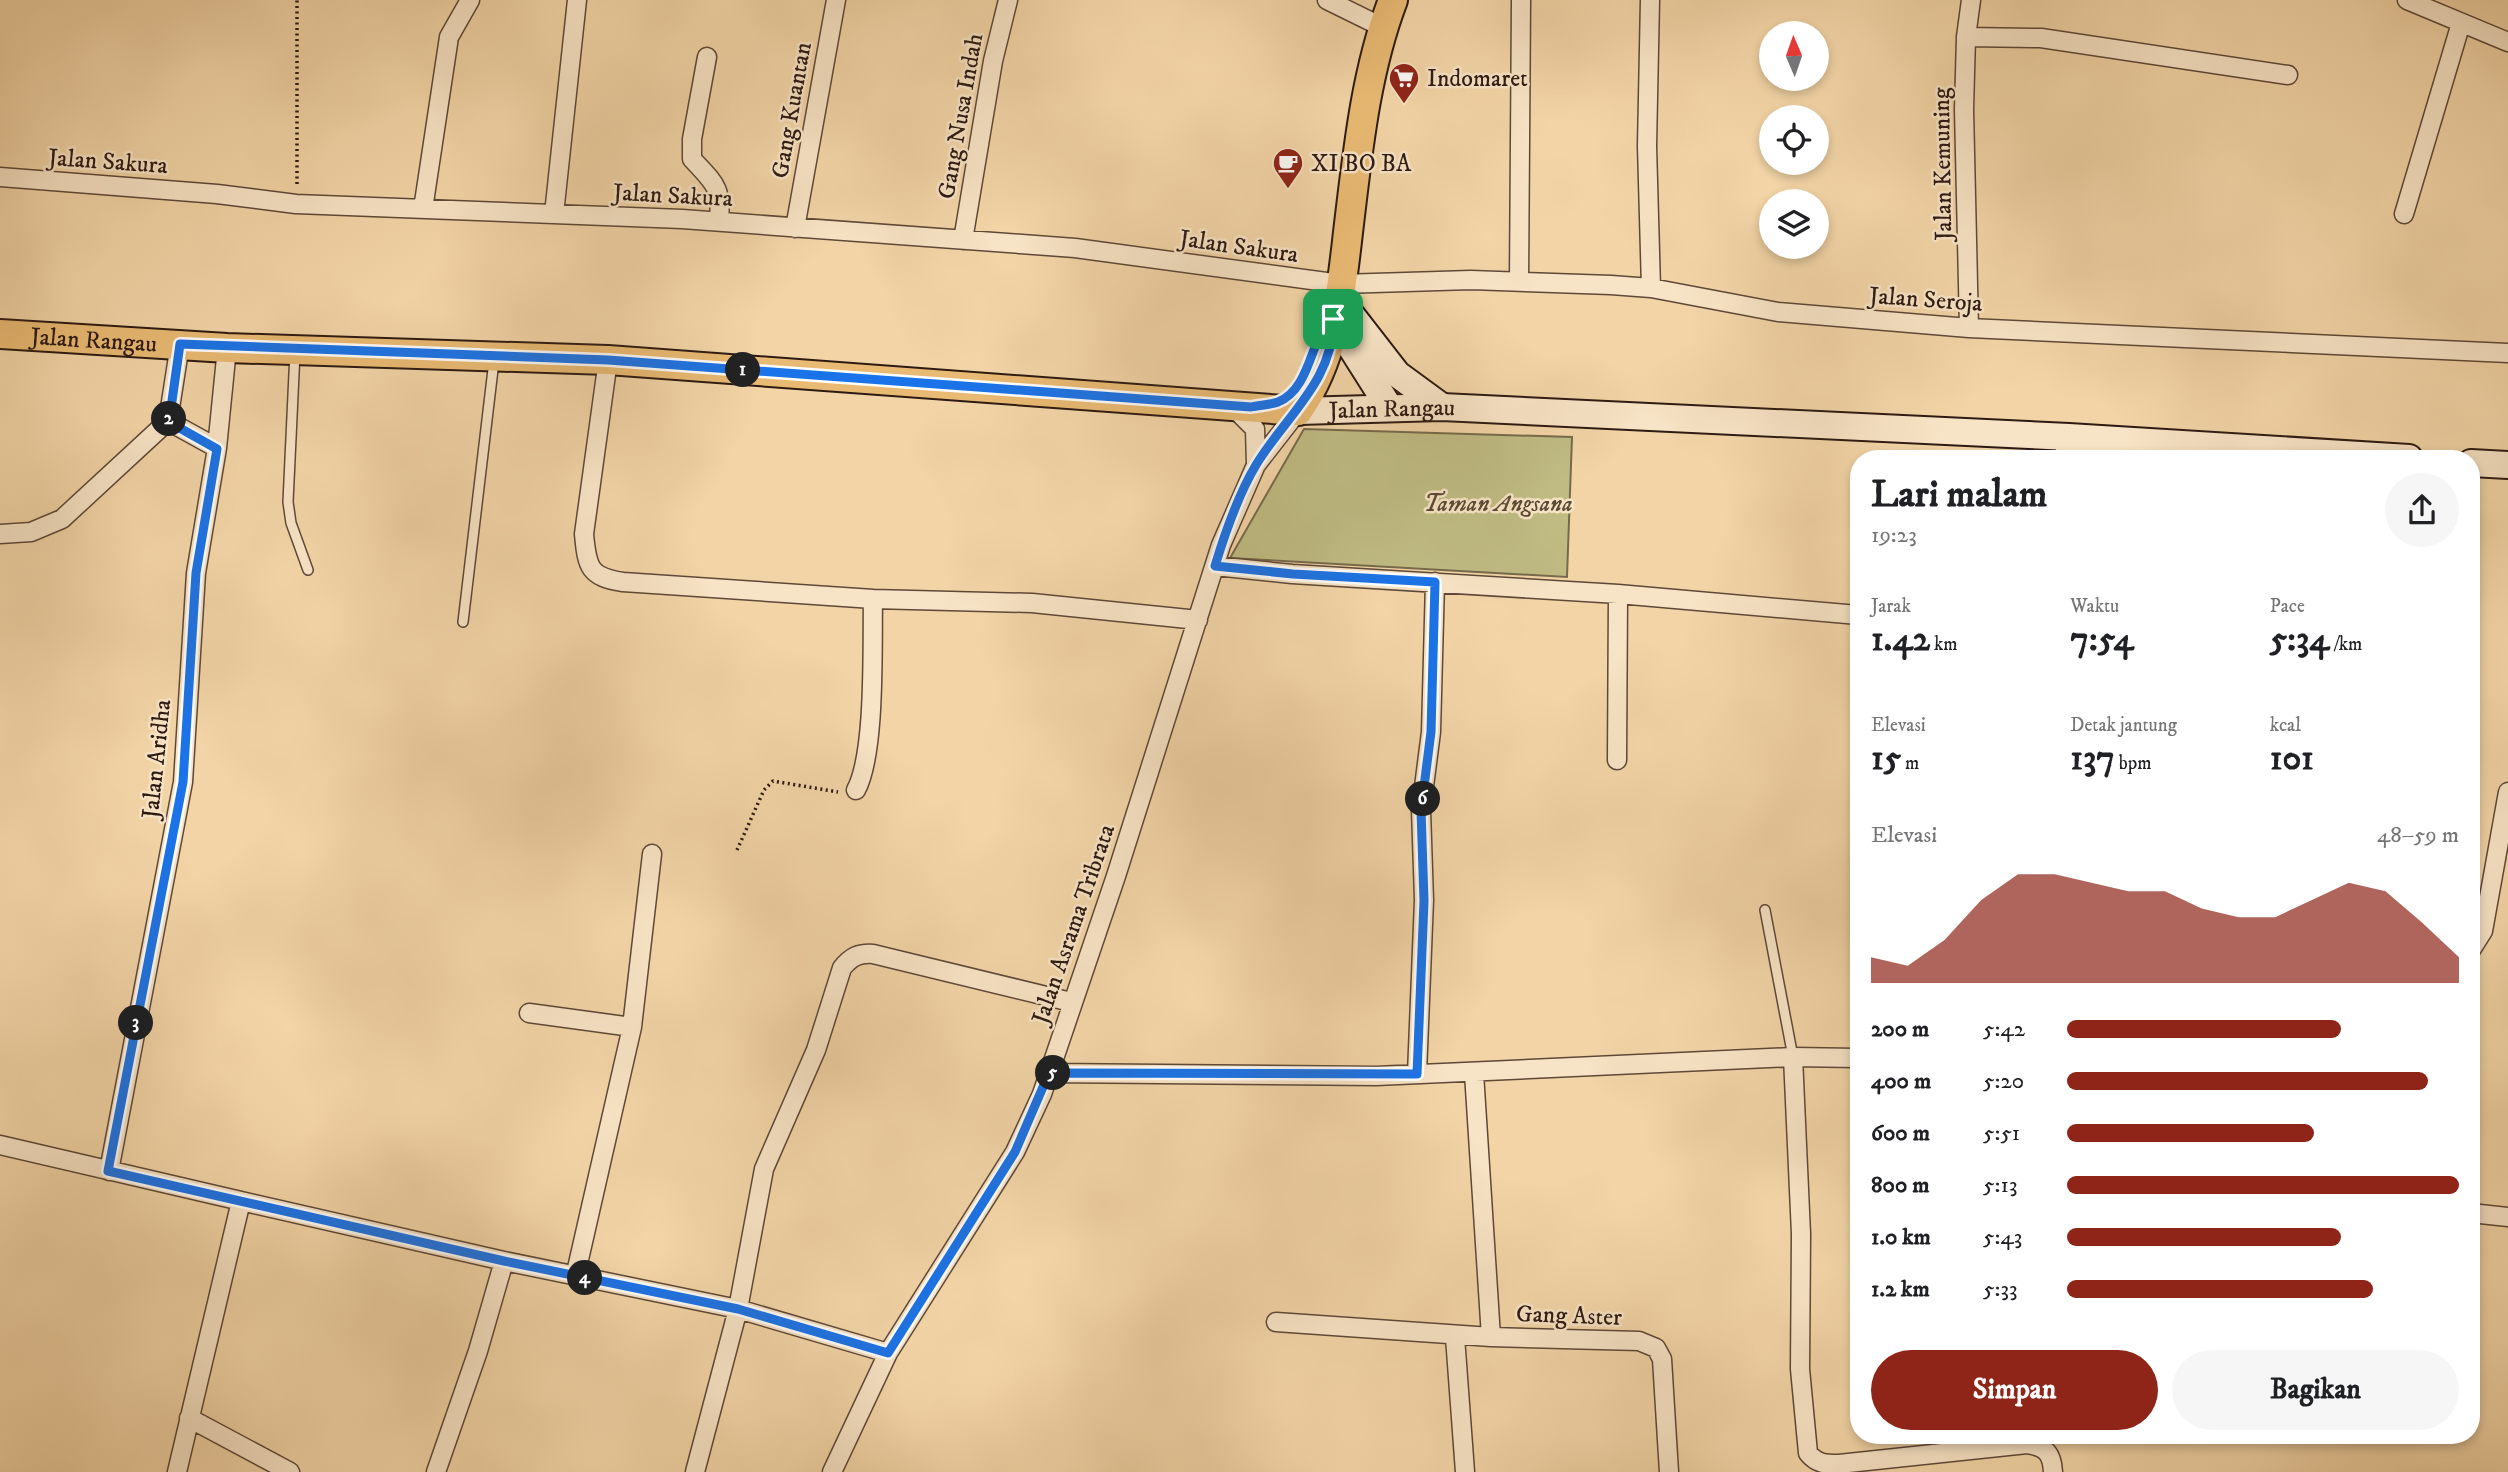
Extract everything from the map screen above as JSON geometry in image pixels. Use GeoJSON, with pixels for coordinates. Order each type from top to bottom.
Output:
{"type":"FeatureCollection","features":[{"type":"Feature","properties":{"kind":"main road"},"geometry":{"type":"LineString","coordinates":[[1267,407],[1312,390],[1331,344],[1362,123],[1393,0]]}},
{"type":"Feature","properties":{"kind":"main road","name":"Jalan Rangau"},"geometry":{"type":"LineString","coordinates":[[0,334],[227,348],[608,360],[1267,407]]}},
{"type":"Feature","properties":{"kind":"street"},"geometry":{"type":"LineString","coordinates":[[423,209],[449,37],[470,0]]}},
{"type":"Feature","properties":{"kind":"street"},"geometry":{"type":"LineString","coordinates":[[554,214],[577,0]]}},
{"type":"Feature","properties":{"kind":"street","name":"Gang Kuantan"},"geometry":{"type":"LineString","coordinates":[[795,228],[836,0]]}},
{"type":"Feature","properties":{"kind":"street","name":"Gang Nusa Indah"},"geometry":{"type":"LineString","coordinates":[[963,240],[993,61],[1007,0]]}},
{"type":"Feature","properties":{"kind":"street"},"geometry":{"type":"LineString","coordinates":[[1327,0],[1384,28]]}},
{"type":"Feature","properties":{"kind":"street"},"geometry":{"type":"LineString","coordinates":[[1519,282],[1521,0]]}},
{"type":"Feature","properties":{"kind":"street"},"geometry":{"type":"LineString","coordinates":[[1650,0],[1647,146],[1651,288]]}},
{"type":"Feature","properties":{"kind":"street","name":"Jalan Kemuning"},"geometry":{"type":"LineString","coordinates":[[1969,328],[1964,108],[1966,37],[1971,0]]}},
{"type":"Feature","properties":{"kind":"street"},"geometry":{"type":"LineString","coordinates":[[2407,0],[2508,42]]}},
{"type":"Feature","properties":{"kind":"street"},"geometry":{"type":"LineString","coordinates":[[2404,214],[2460,23]]}},
{"type":"Feature","properties":{"kind":"street"},"geometry":{"type":"LineString","coordinates":[[1966,37],[2040,38],[2288,75]]}},
{"type":"Feature","properties":{"kind":"street"},"geometry":{"type":"LineString","coordinates":[[707,57],[692,139],[692,159],[712,182],[721,198],[719,222]]}},
{"type":"Feature","properties":{"kind":"street","name":"Jalan Sakura"},"geometry":{"type":"LineString","coordinates":[[0,177],[217,194],[296,204],[719,222],[1075,248],[1338,300]]}},
{"type":"Feature","properties":{"kind":"street","name":"Jalan Seroja"},"geometry":{"type":"LineString","coordinates":[[1338,300],[1519,282],[1651,288],[1777,312],[1969,328],[2508,354]]}},
{"type":"Feature","properties":{"kind":"street"},"geometry":{"type":"LineString","coordinates":[[1338,300],[1390,407]]}},
{"type":"Feature","properties":{"kind":"street"},"geometry":{"type":"LineString","coordinates":[[1338,300],[1396,374],[1442,407]]}},
{"type":"Feature","properties":{"kind":"street"},"geometry":{"type":"LineString","coordinates":[[0,534],[31,532],[62,519],[169,422],[180,344]]}},
{"type":"Feature","properties":{"kind":"street","name":"Jalan Aridha"},"geometry":{"type":"LineString","coordinates":[[108,1171],[183,782],[196,573],[217,449],[227,348]]}},
{"type":"Feature","properties":{"kind":"street"},"geometry":{"type":"LineString","coordinates":[[608,360],[584,534],[586,556],[592,571],[603,579],[873,599],[1032,603],[1198,620]]}},
{"type":"Feature","properties":{"kind":"street"},"geometry":{"type":"LineString","coordinates":[[1257,439],[1251,422],[1267,407]]}},
{"type":"Feature","properties":{"kind":"street"},"geometry":{"type":"LineString","coordinates":[[1256,465],[1257,439],[1267,407]]}},
{"type":"Feature","properties":{"kind":"street","name":"Jalan Rangau"},"geometry":{"type":"LineString","coordinates":[[1267,407],[1442,407],[2129,450]]}},
{"type":"Feature","properties":{"kind":"street","name":"Jalan Asrama Tribrata"},"geometry":{"type":"LineString","coordinates":[[832,1472],[888,1353],[1015,1152],[1049,1073],[1116,876],[1215,566],[1256,465],[1267,407]]}},
{"type":"Feature","properties":{"kind":"street"},"geometry":{"type":"LineString","coordinates":[[169,422],[217,449]]}},
{"type":"Feature","properties":{"kind":"street"},"geometry":{"type":"LineString","coordinates":[[2480,463],[2508,465]]}},
{"type":"Feature","properties":{"kind":"street"},"geometry":{"type":"LineString","coordinates":[[1215,566],[1293,574],[1618,594],[1850,614]]}},
{"type":"Feature","properties":{"kind":"street"},"geometry":{"type":"LineString","coordinates":[[1417,1074],[1424,901],[1421,810],[1431,732],[1435,582]]}},
{"type":"Feature","properties":{"kind":"street"},"geometry":{"type":"LineString","coordinates":[[1617,760],[1618,594]]}},
{"type":"Feature","properties":{"kind":"street"},"geometry":{"type":"LineString","coordinates":[[856,790],[865,763],[870,704],[873,599]]}},
{"type":"Feature","properties":{"kind":"street"},"geometry":{"type":"LineString","coordinates":[[2480,936],[2508,792]]}},
{"type":"Feature","properties":{"kind":"street"},"geometry":{"type":"LineString","coordinates":[[575,1277],[632,1027],[652,853]]}},
{"type":"Feature","properties":{"kind":"street"},"geometry":{"type":"LineString","coordinates":[[695,1472],[738,1309],[764,1169],[816,1050],[842,968],[850,958],[861,953],[873,954],[1071,1002]]}},
{"type":"Feature","properties":{"kind":"street"},"geometry":{"type":"LineString","coordinates":[[529,1013],[632,1027]]}},
{"type":"Feature","properties":{"kind":"street"},"geometry":{"type":"LineString","coordinates":[[1049,1073],[1474,1073],[1793,1057],[1850,1058]]}},
{"type":"Feature","properties":{"kind":"street"},"geometry":{"type":"LineString","coordinates":[[1793,1057],[1801,1234],[1800,1369],[1808,1453],[1813,1460],[1823,1464],[1839,1464],[2027,1444],[2048,1450],[2052,1458],[2053,1472]]}},
{"type":"Feature","properties":{"kind":"street","name":"Gang Aster"},"geometry":{"type":"LineString","coordinates":[[1474,1073],[1491,1337],[1639,1341],[1656,1348],[1662,1359],[1669,1472]]}},
{"type":"Feature","properties":{"kind":"street"},"geometry":{"type":"LineString","coordinates":[[0,1145],[575,1277],[738,1309],[888,1353]]}},
{"type":"Feature","properties":{"kind":"street"},"geometry":{"type":"LineString","coordinates":[[177,1472],[241,1201]]}},
{"type":"Feature","properties":{"kind":"street"},"geometry":{"type":"LineString","coordinates":[[2480,1214],[2508,1217]]}},
{"type":"Feature","properties":{"kind":"street"},"geometry":{"type":"LineString","coordinates":[[436,1472],[478,1351],[504,1261]]}},
{"type":"Feature","properties":{"kind":"street"},"geometry":{"type":"LineString","coordinates":[[1276,1322],[1455,1337],[1491,1337]]}},
{"type":"Feature","properties":{"kind":"street"},"geometry":{"type":"LineString","coordinates":[[1455,1337],[1465,1472]]}},
{"type":"Feature","properties":{"kind":"street"},"geometry":{"type":"LineString","coordinates":[[189,1418],[290,1472]]}},
{"type":"Feature","properties":{"kind":"lane"},"geometry":{"type":"LineString","coordinates":[[295,350],[288,502],[291,523],[308,570]]}},
{"type":"Feature","properties":{"kind":"lane"},"geometry":{"type":"LineString","coordinates":[[463,622],[495,356]]}},
{"type":"Feature","properties":{"kind":"lane"},"geometry":{"type":"LineString","coordinates":[[1765,911],[1793,1057]]}},
{"type":"Feature","properties":{"kind":"path"},"geometry":{"type":"LineString","coordinates":[[296,204],[297,0]]}},
{"type":"Feature","properties":{"kind":"path"},"geometry":{"type":"LineString","coordinates":[[737,850],[764,790],[773,781],[830,791],[849,793],[856,790]]}},
{"type":"Feature","properties":{"kind":"green space","name":"Taman Angsana"},"geometry":{"type":"Polygon","coordinates":[[[1304,429],[1572,437],[1567,577],[1230,558],[1304,429]]]}},
{"type":"Feature","properties":{"kind":"place","name":"Indomaret"},"geometry":{"type":"Point","coordinates":[1404,105]}},
{"type":"Feature","properties":{"kind":"place","name":"XI BO BA"},"geometry":{"type":"Point","coordinates":[1288,190]}},
{"type":"Feature","properties":{"kind":"route"},"geometry":{"type":"LineString","coordinates":[[1333,319],[1331,344],[1312,390],[1256,465],[1221,545],[1215,566],[1293,574],[1435,582],[1431,732],[1421,810],[1424,901],[1417,1074],[1376,1076],[1049,1073],[1015,1152],[888,1353],[738,1309],[575,1277],[108,1171],[183,782],[196,573],[217,449],[169,422],[180,344],[227,348],[608,360],[1251,407],[1279,401],[1290,393],[1306,372],[1325,326],[1333,319]]}}]}
